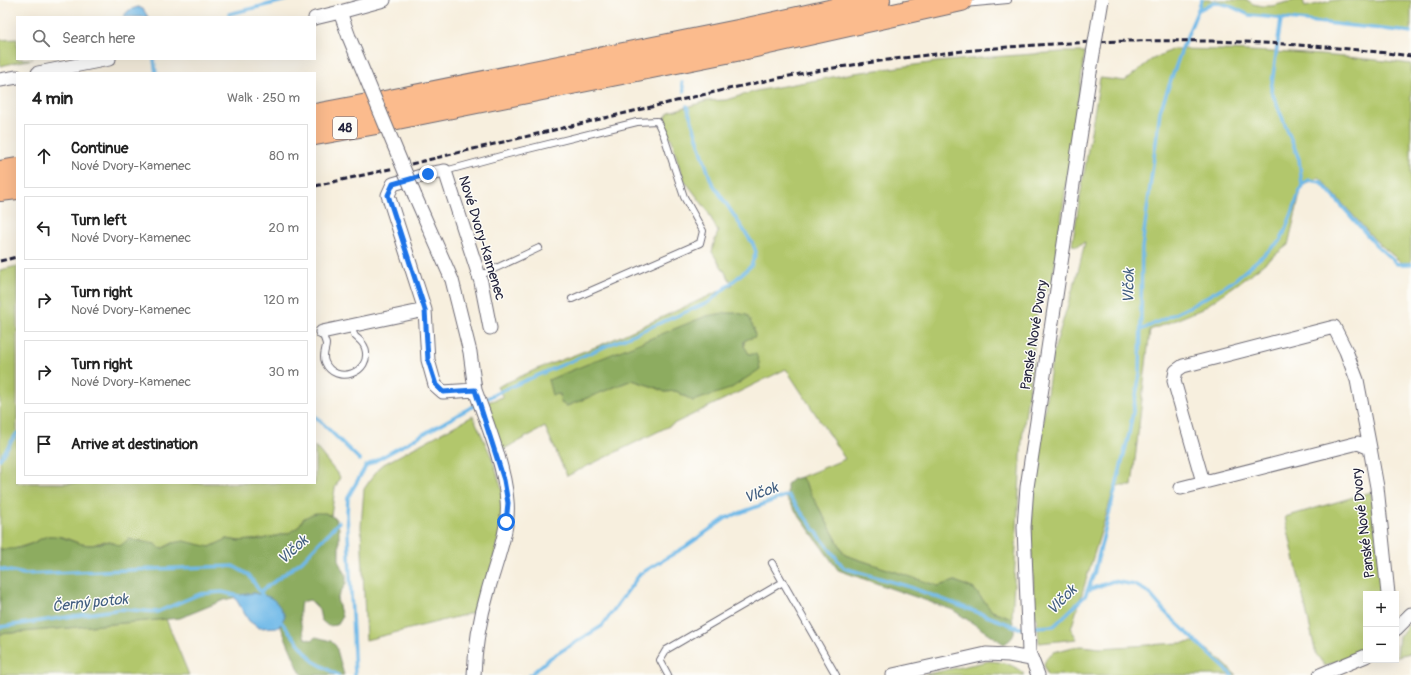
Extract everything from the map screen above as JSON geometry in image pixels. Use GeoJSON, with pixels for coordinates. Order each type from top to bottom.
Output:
{"type":"FeatureCollection","features":[{"type":"Feature","properties":{"kind":"highway"},"geometry":{"type":"LineString","coordinates":[[380,112],[879,0]]}},
{"type":"Feature","properties":{"kind":"highway"},"geometry":{"type":"LineString","coordinates":[[380,112],[746,48],[961,0]]}},
{"type":"Feature","properties":{"kind":"highway","name":"48"},"geometry":{"type":"LineString","coordinates":[[316,115],[380,112]]}},
{"type":"Feature","properties":{"kind":"highway","name":"48"},"geometry":{"type":"LineString","coordinates":[[316,134],[380,112]]}},
{"type":"Feature","properties":{"kind":"highway"},"geometry":{"type":"LineString","coordinates":[[0,172],[16,169]]}},
{"type":"Feature","properties":{"kind":"highway"},"geometry":{"type":"LineString","coordinates":[[0,190],[16,188]]}},
{"type":"Feature","properties":{"kind":"street"},"geometry":{"type":"LineString","coordinates":[[316,18],[384,0]]}},
{"type":"Feature","properties":{"kind":"street","name":"Panské Nové Dvory"},"geometry":{"type":"LineString","coordinates":[[1038,675],[1031,659],[1029,643],[1024,527],[1027,487],[1102,0]]}},
{"type":"Feature","properties":{"kind":"street"},"geometry":{"type":"LineString","coordinates":[[340,12],[415,196],[452,280],[470,352],[476,393],[504,480],[508,503],[506,522],[477,639],[474,675]]}},
{"type":"Feature","properties":{"kind":"street"},"geometry":{"type":"LineString","coordinates":[[43,72],[104,60]]}},
{"type":"Feature","properties":{"kind":"street"},"geometry":{"type":"LineString","coordinates":[[0,80],[16,77]]}},
{"type":"Feature","properties":{"kind":"street","name":"Nové Dvory-Kamenec"},"geometry":{"type":"LineString","coordinates":[[476,393],[443,392],[436,385],[428,360],[425,310],[388,195],[393,184],[428,174],[445,171],[479,276],[490,328]]}},
{"type":"Feature","properties":{"kind":"street"},"geometry":{"type":"LineString","coordinates":[[322,332],[425,310]]}},
{"type":"Feature","properties":{"kind":"street","name":"Panské Nové Dvory"},"geometry":{"type":"LineString","coordinates":[[1203,482],[1174,382],[1176,371],[1183,366],[1334,327],[1346,350],[1357,380],[1377,487],[1388,591]]}},
{"type":"Feature","properties":{"kind":"street","name":"Panské Nové Dvory"},"geometry":{"type":"LineString","coordinates":[[1181,488],[1358,443],[1370,448]]}},
{"type":"Feature","properties":{"kind":"street"},"geometry":{"type":"LineString","coordinates":[[1398,627],[1411,614]]}},
{"type":"Feature","properties":{"kind":"street"},"geometry":{"type":"LineString","coordinates":[[893,675],[986,654],[1009,655],[1031,659]]}},
{"type":"Feature","properties":{"kind":"street"},"geometry":{"type":"LineString","coordinates":[[1320,675],[1363,657]]}},
{"type":"Feature","properties":{"kind":"lane"},"geometry":{"type":"LineString","coordinates":[[920,9],[1008,0]]}},
{"type":"Feature","properties":{"kind":"lane"},"geometry":{"type":"LineString","coordinates":[[445,171],[637,122],[657,121],[664,136],[684,197],[703,231],[700,243],[572,299]]}},
{"type":"Feature","properties":{"kind":"lane"},"geometry":{"type":"LineString","coordinates":[[479,276],[539,248]]}},
{"type":"Feature","properties":{"kind":"lane"},"geometry":{"type":"LineString","coordinates":[[322,332],[326,345],[324,353],[325,361],[329,368],[335,373],[343,376],[359,370],[364,364],[366,356],[365,348],[361,340],[354,335],[351,325]]}},
{"type":"Feature","properties":{"kind":"lane"},"geometry":{"type":"LineString","coordinates":[[772,563],[836,675]]}},
{"type":"Feature","properties":{"kind":"lane"},"geometry":{"type":"LineString","coordinates":[[668,675],[660,660],[666,650],[783,582]]}},
{"type":"Feature","properties":{"kind":"green space"},"geometry":{"type":"Polygon","coordinates":[[[1202,0],[1247,0],[1253,4],[1272,6],[1296,0],[1303,0],[1305,7],[1335,0],[1411,0],[1411,32],[1249,15],[1228,5],[1214,2],[1197,11],[1202,0]]]}},
{"type":"Feature","properties":{"kind":"green space"},"geometry":{"type":"Polygon","coordinates":[[[16,39],[16,60],[28,60],[0,66],[0,40],[16,39]]]}},
{"type":"Feature","properties":{"kind":"green space"},"geometry":{"type":"Polygon","coordinates":[[[1173,49],[1292,53],[1411,64],[1411,263],[1402,263],[1376,241],[1319,177],[1302,186],[1288,245],[1202,309],[1150,330],[1132,486],[1115,486],[1071,629],[1077,639],[1039,643],[1037,618],[1035,618],[1031,538],[1034,481],[1053,353],[1078,272],[1085,242],[1077,246],[1072,245],[1100,78],[1125,81],[1151,60],[1173,49]]]}},
{"type":"Feature","properties":{"kind":"green space"},"geometry":{"type":"Polygon","coordinates":[[[1062,52],[1085,52],[1052,284],[1047,291],[1038,291],[1033,359],[1022,439],[1012,618],[992,611],[974,589],[955,581],[938,586],[845,555],[801,477],[845,459],[786,369],[567,476],[545,427],[500,451],[488,402],[503,397],[497,387],[537,369],[601,345],[733,285],[712,252],[718,232],[707,210],[682,177],[672,140],[664,127],[665,118],[669,112],[707,101],[726,100],[756,91],[854,73],[937,62],[1062,52]],[[754,328],[560,394],[561,403],[567,406],[632,380],[665,392],[676,391],[693,401],[749,354],[744,346],[744,341],[748,339],[754,328]]]}},
{"type":"Feature","properties":{"kind":"green space"},"geometry":{"type":"Polygon","coordinates":[[[16,266],[16,484],[316,484],[316,447],[340,477],[335,488],[331,516],[325,513],[304,518],[298,527],[289,533],[263,539],[239,541],[227,539],[210,547],[173,543],[161,549],[155,544],[120,546],[105,541],[92,545],[81,544],[63,537],[47,536],[33,543],[11,550],[0,549],[0,270],[16,266]]]}},
{"type":"Feature","properties":{"kind":"green space"},"geometry":{"type":"Polygon","coordinates":[[[724,313],[747,315],[754,329],[755,337],[744,341],[744,346],[749,354],[756,354],[760,369],[730,389],[693,401],[676,391],[665,392],[632,380],[567,406],[561,403],[560,394],[552,395],[548,380],[706,316],[724,313]]]}},
{"type":"Feature","properties":{"kind":"green space"},"geometry":{"type":"Polygon","coordinates":[[[473,416],[492,458],[504,496],[503,523],[480,611],[366,640],[361,527],[364,489],[380,466],[473,416]]]}},
{"type":"Feature","properties":{"kind":"green space"},"geometry":{"type":"Polygon","coordinates":[[[801,477],[845,555],[938,586],[955,581],[974,589],[992,611],[1012,618],[1014,633],[1011,639],[1004,644],[953,610],[838,570],[787,499],[787,484],[793,479],[801,477]]]}},
{"type":"Feature","properties":{"kind":"green space"},"geometry":{"type":"Polygon","coordinates":[[[1371,492],[1383,591],[1363,591],[1363,651],[1357,654],[1325,666],[1316,654],[1285,517],[1371,492]]]}},
{"type":"Feature","properties":{"kind":"green space"},"geometry":{"type":"Polygon","coordinates":[[[315,513],[325,513],[335,518],[339,528],[339,563],[346,574],[346,583],[337,599],[342,617],[337,625],[328,626],[321,620],[319,609],[310,600],[301,602],[300,621],[305,638],[311,640],[316,637],[331,641],[336,646],[344,675],[304,675],[300,672],[277,618],[254,593],[224,600],[180,618],[0,634],[0,549],[21,547],[48,536],[64,538],[85,545],[110,542],[120,546],[129,539],[155,544],[161,549],[173,543],[184,541],[210,547],[227,539],[239,541],[263,539],[289,533],[298,527],[304,518],[315,513]]]}},
{"type":"Feature","properties":{"kind":"green space"},"geometry":{"type":"Polygon","coordinates":[[[166,619],[189,675],[0,675],[0,634],[166,619]]]}},
{"type":"Feature","properties":{"kind":"green space"},"geometry":{"type":"Polygon","coordinates":[[[1411,621],[1411,653],[1399,656],[1399,637],[1411,621]]]}},
{"type":"Feature","properties":{"kind":"green space"},"geometry":{"type":"Polygon","coordinates":[[[1196,642],[1215,655],[1236,675],[1047,675],[1044,664],[1047,657],[1054,652],[1073,647],[1082,646],[1100,648],[1196,642]]]}},
{"type":"Feature","properties":{"kind":"green space"},"geometry":{"type":"Polygon","coordinates":[[[989,661],[1008,664],[1017,668],[1025,675],[923,675],[989,661]]]}},
{"type":"Feature","properties":{"kind":"water"},"geometry":{"type":"Polygon","coordinates":[[[138,7],[143,9],[147,16],[124,16],[131,9],[138,7]]]}},
{"type":"Feature","properties":{"kind":"water"},"geometry":{"type":"Polygon","coordinates":[[[253,593],[269,597],[279,605],[285,616],[279,627],[259,628],[249,621],[234,596],[253,593]]]}},
{"type":"Feature","properties":{"kind":"waterway"},"geometry":{"type":"LineString","coordinates":[[229,14],[287,0]]}},
{"type":"Feature","properties":{"kind":"waterway","name":"Vlčok"},"geometry":{"type":"LineString","coordinates":[[530,675],[550,658],[602,626],[640,574],[685,547],[726,518],[788,495],[844,568],[907,586],[1019,628],[1054,626],[1085,596],[1094,574],[1129,434],[1140,373],[1142,248],[1160,111],[1183,46],[1202,0]]}},
{"type":"Feature","properties":{"kind":"waterway","name":"Černý potok"},"geometry":{"type":"LineString","coordinates":[[1197,11],[1214,2],[1228,5],[1249,15],[1411,32]]}},
{"type":"Feature","properties":{"kind":"waterway"},"geometry":{"type":"LineString","coordinates":[[1281,19],[1271,90],[1299,159],[1302,185]]}},
{"type":"Feature","properties":{"kind":"waterway"},"geometry":{"type":"LineString","coordinates":[[154,60],[156,72]]}},
{"type":"Feature","properties":{"kind":"waterway"},"geometry":{"type":"LineString","coordinates":[[682,83],[684,91]]}},
{"type":"Feature","properties":{"kind":"waterway"},"geometry":{"type":"LineString","coordinates":[[482,401],[501,391],[709,302],[751,266],[756,252],[753,244],[711,181],[687,106]]}},
{"type":"Feature","properties":{"kind":"waterway"},"geometry":{"type":"LineString","coordinates":[[1141,330],[1189,307],[1232,282],[1281,240],[1302,185],[1309,180],[1321,182],[1376,245],[1397,264],[1411,264]]}},
{"type":"Feature","properties":{"kind":"waterway"},"geometry":{"type":"LineString","coordinates":[[355,675],[347,513],[348,497],[366,466],[477,404]]}},
{"type":"Feature","properties":{"kind":"waterway"},"geometry":{"type":"LineString","coordinates":[[316,417],[360,460]]}},
{"type":"Feature","properties":{"kind":"waterway"},"geometry":{"type":"LineString","coordinates":[[0,459],[16,435]]}},
{"type":"Feature","properties":{"kind":"waterway","name":"Vlčok"},"geometry":{"type":"LineString","coordinates":[[260,592],[302,561],[339,522]]}},
{"type":"Feature","properties":{"kind":"waterway"},"geometry":{"type":"LineString","coordinates":[[0,569],[24,574],[233,566],[249,575],[264,598]]}},
{"type":"Feature","properties":{"kind":"waterway"},"geometry":{"type":"LineString","coordinates":[[1088,590],[1113,581],[1135,585],[1148,592],[1167,614],[1232,675]]}},
{"type":"Feature","properties":{"kind":"waterway","name":"Černý potok"},"geometry":{"type":"LineString","coordinates":[[0,627],[121,609],[157,612],[200,594],[222,592],[239,596]]}},
{"type":"Feature","properties":{"kind":"waterway","name":"Černý potok"},"geometry":{"type":"LineString","coordinates":[[279,619],[313,661],[338,675]]}},
{"type":"Feature","properties":{"kind":"railway"},"geometry":{"type":"LineString","coordinates":[[411,164],[688,98],[825,69],[992,48],[1132,41],[1202,41],[1272,43],[1341,48],[1411,56]]}},
{"type":"Feature","properties":{"kind":"railway"},"geometry":{"type":"LineString","coordinates":[[316,186],[394,168]]}},
{"type":"Feature","properties":{"kind":"railway"},"geometry":{"type":"LineString","coordinates":[[0,261],[16,257]]}},
{"type":"Feature","properties":{"kind":"route"},"geometry":{"type":"LineString","coordinates":[[428,174],[393,184],[388,195],[425,310],[428,360],[436,385],[443,392],[475,390],[504,480],[508,503],[506,522]]}}]}
